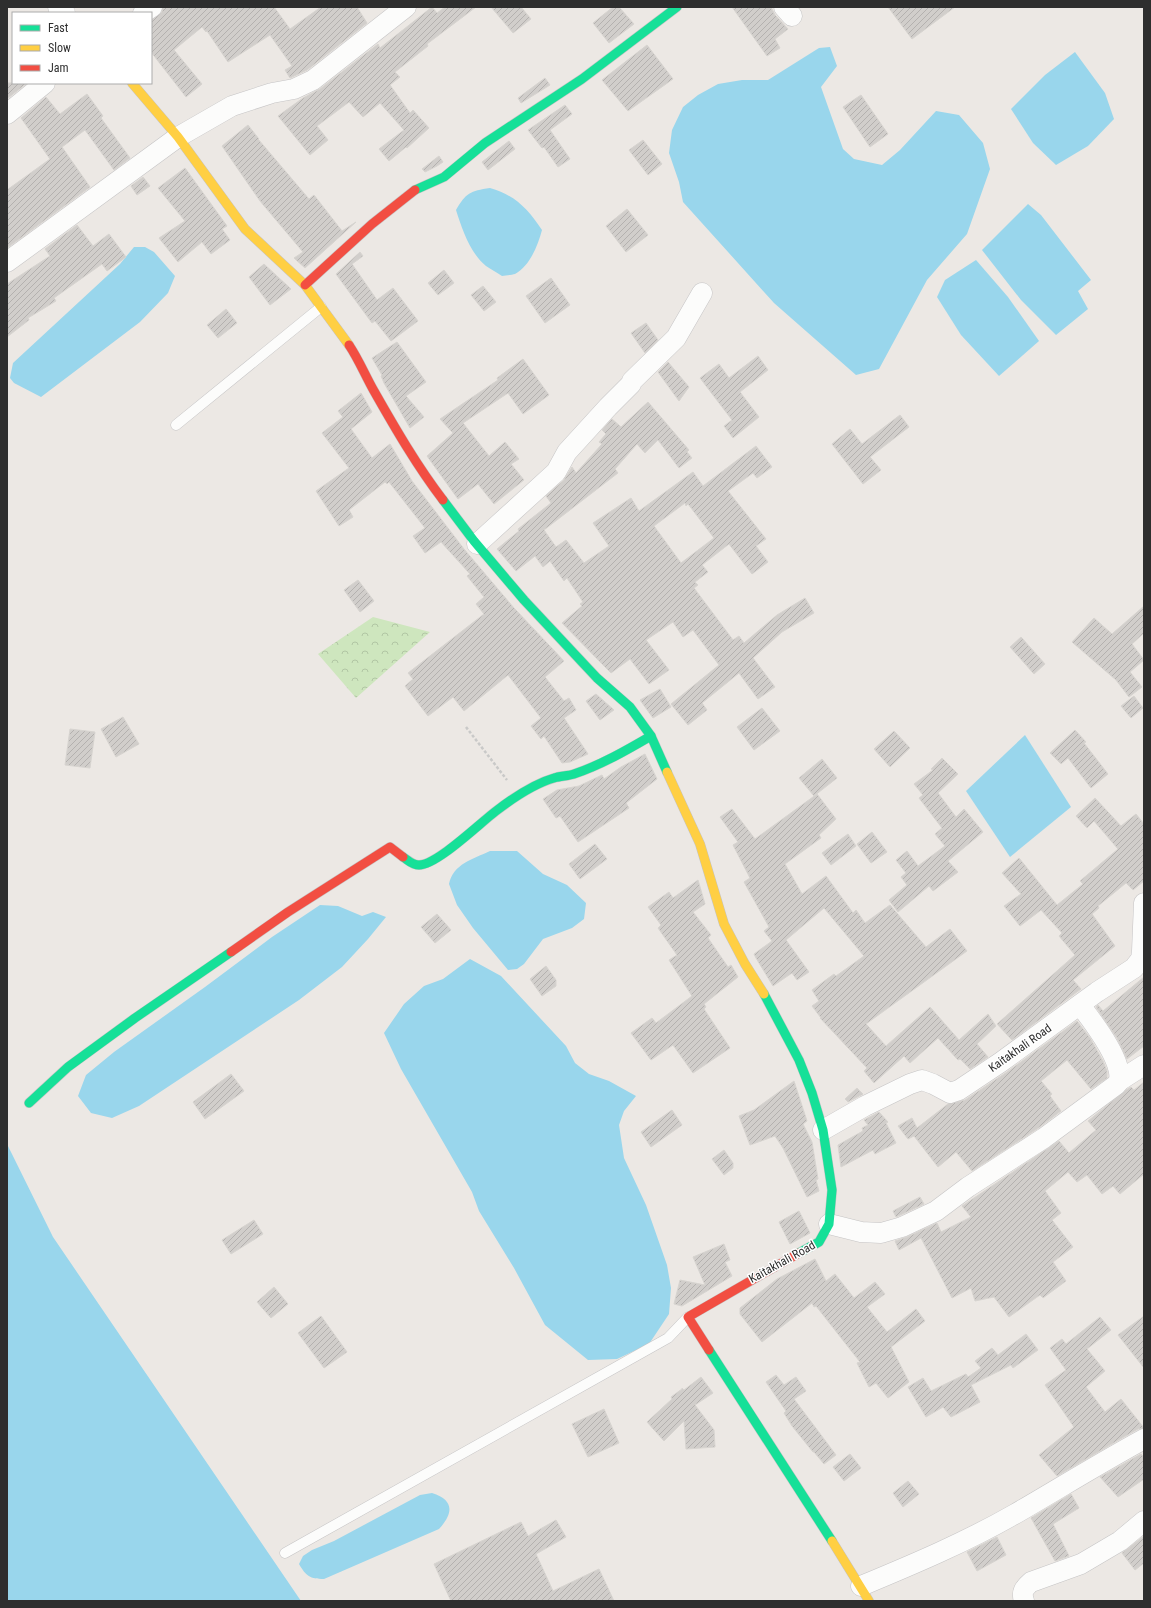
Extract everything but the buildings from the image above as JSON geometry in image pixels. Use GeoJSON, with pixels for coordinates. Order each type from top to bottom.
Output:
{"type":"FeatureCollection","features":[{"type":"Feature","properties":{"kind":"street"},"geometry":{"type":"LineString","coordinates":[[7,262],[178,137],[232,106],[272,93],[294,88],[313,80],[406,7]]}},
{"type":"Feature","properties":{"kind":"street"},"geometry":{"type":"LineString","coordinates":[[305,285],[372,224],[414,191],[444,177],[484,143],[582,79],[677,7]]}},
{"type":"Feature","properties":{"kind":"street"},"geometry":{"type":"LineString","coordinates":[[7,114],[44,84]]}},
{"type":"Feature","properties":{"kind":"street"},"geometry":{"type":"LineString","coordinates":[[133,84],[178,137],[245,228],[305,285],[336,326],[360,360],[373,388],[422,473],[477,544],[524,600],[597,678],[630,707],[651,736],[700,844],[724,924],[769,1002],[799,1060],[812,1093],[823,1130]]}},
{"type":"Feature","properties":{"kind":"street"},"geometry":{"type":"LineString","coordinates":[[477,544],[556,472],[567,452],[631,384],[632,381],[676,338],[702,293]]}},
{"type":"Feature","properties":{"kind":"street"},"geometry":{"type":"LineString","coordinates":[[29,1103],[68,1066],[135,1018],[349,872],[390,847],[413,864],[419,865],[428,863],[496,811],[528,789],[553,778],[574,774],[624,752],[651,736]]}},
{"type":"Feature","properties":{"kind":"street","name":"Kaitakhali Road"},"geometry":{"type":"LineString","coordinates":[[688,1318],[759,1275],[819,1242],[829,1224],[832,1190],[823,1130],[865,1106],[910,1084],[922,1080],[934,1084],[950,1093],[959,1090],[1134,968],[1141,959],[1144,903]]}},
{"type":"Feature","properties":{"kind":"street"},"geometry":{"type":"LineString","coordinates":[[1080,1005],[1100,1031],[1113,1056],[1120,1074],[1119,1081]]}},
{"type":"Feature","properties":{"kind":"street"},"geometry":{"type":"LineString","coordinates":[[829,1224],[861,1232],[881,1233],[902,1227],[936,1211],[968,1187],[1044,1138],[1119,1081],[1144,1065]]}},
{"type":"Feature","properties":{"kind":"street"},"geometry":{"type":"LineString","coordinates":[[688,1318],[865,1593],[1014,1514],[1103,1461],[1144,1439]]}},
{"type":"Feature","properties":{"kind":"street"},"geometry":{"type":"LineString","coordinates":[[1024,1601],[1022,1595],[1024,1588],[1031,1582],[1081,1564],[1120,1541],[1144,1521]]}},
{"type":"Feature","properties":{"kind":"lane"},"geometry":{"type":"LineString","coordinates":[[176,425],[321,307]]}},
{"type":"Feature","properties":{"kind":"lane"},"geometry":{"type":"LineString","coordinates":[[285,1553],[668,1338],[688,1318]]}},
{"type":"Feature","properties":{"kind":"path"},"geometry":{"type":"LineString","coordinates":[[466,727],[519,796]]}},
{"type":"Feature","properties":{"kind":"green space"},"geometry":{"type":"Polygon","coordinates":[[[373,617],[430,632],[356,698],[318,654],[373,617]]]}},
{"type":"Feature","properties":{"kind":"water"},"geometry":{"type":"Polygon","coordinates":[[[830,47],[837,66],[821,87],[843,149],[854,159],[882,165],[900,150],[936,111],[959,115],[983,143],[990,169],[967,234],[927,280],[879,369],[856,375],[774,303],[683,202],[679,182],[669,153],[672,130],[683,107],[698,95],[718,84],[742,80],[768,80],[819,48],[830,47]]]}},
{"type":"Feature","properties":{"kind":"water"},"geometry":{"type":"Polygon","coordinates":[[[1075,52],[1105,93],[1114,119],[1088,146],[1056,165],[1033,143],[1011,109],[1045,75],[1075,52]]]}},
{"type":"Feature","properties":{"kind":"water"},"geometry":{"type":"Polygon","coordinates":[[[490,188],[514,199],[526,209],[542,230],[533,255],[525,266],[515,274],[502,276],[480,261],[467,240],[456,210],[469,194],[478,190],[490,188]]]}},
{"type":"Feature","properties":{"kind":"water"},"geometry":{"type":"Polygon","coordinates":[[[1028,204],[1041,215],[1091,280],[1078,291],[1088,309],[1056,335],[1021,300],[982,250],[1028,204]]]}},
{"type":"Feature","properties":{"kind":"water"},"geometry":{"type":"Polygon","coordinates":[[[134,247],[145,247],[154,252],[175,276],[168,293],[140,322],[41,397],[14,383],[10,378],[13,363],[120,264],[134,247]]]}},
{"type":"Feature","properties":{"kind":"water"},"geometry":{"type":"Polygon","coordinates":[[[976,260],[1008,297],[1039,341],[999,376],[961,335],[937,297],[945,280],[976,260]]]}},
{"type":"Feature","properties":{"kind":"water"},"geometry":{"type":"Polygon","coordinates":[[[1025,735],[1071,807],[1010,857],[966,791],[1025,735]]]}},
{"type":"Feature","properties":{"kind":"water"},"geometry":{"type":"Polygon","coordinates":[[[490,851],[517,851],[543,874],[567,885],[586,903],[584,919],[572,928],[543,939],[524,964],[517,969],[508,970],[473,928],[457,905],[449,884],[451,877],[459,867],[490,851]]]}},
{"type":"Feature","properties":{"kind":"water"},"geometry":{"type":"Polygon","coordinates":[[[320,905],[338,906],[362,916],[373,912],[386,917],[342,967],[299,1000],[139,1106],[112,1118],[91,1113],[78,1096],[86,1075],[114,1052],[272,937],[320,905]]]}},
{"type":"Feature","properties":{"kind":"water"},"geometry":{"type":"Polygon","coordinates":[[[470,959],[501,976],[566,1046],[575,1063],[589,1074],[609,1081],[636,1096],[624,1111],[619,1125],[624,1158],[646,1205],[667,1265],[671,1288],[669,1314],[649,1344],[617,1359],[588,1360],[545,1325],[514,1268],[479,1211],[472,1192],[401,1069],[384,1033],[404,1004],[424,986],[443,979],[470,959]]]}},
{"type":"Feature","properties":{"kind":"water"},"geometry":{"type":"Polygon","coordinates":[[[7,1144],[53,1237],[301,1601],[7,1601],[7,1144]]]}},
{"type":"Feature","properties":{"kind":"water"},"geometry":{"type":"Polygon","coordinates":[[[432,1493],[445,1499],[449,1508],[447,1518],[439,1529],[324,1579],[309,1576],[299,1564],[303,1556],[312,1550],[334,1541],[420,1495],[432,1493]]]}},
{"type":"Feature","properties":{"kind":"traffic: fast"},"geometry":{"type":"LineString","coordinates":[[415,190],[444,177],[485,143],[582,79],[677,7]]}},
{"type":"Feature","properties":{"kind":"traffic: fast"},"geometry":{"type":"LineString","coordinates":[[443,500],[474,541],[524,600],[597,678],[630,707],[651,736],[667,772]]}},
{"type":"Feature","properties":{"kind":"traffic: fast"},"geometry":{"type":"LineString","coordinates":[[403,857],[417,865],[427,863],[447,851],[516,796],[556,777],[574,774],[604,762],[651,736]]}},
{"type":"Feature","properties":{"kind":"traffic: fast"},"geometry":{"type":"LineString","coordinates":[[29,1103],[68,1067],[135,1018],[231,952]]}},
{"type":"Feature","properties":{"kind":"traffic: fast"},"geometry":{"type":"LineString","coordinates":[[764,994],[799,1060],[812,1093],[823,1130],[832,1190],[829,1224],[819,1242],[799,1253]]}},
{"type":"Feature","properties":{"kind":"traffic: fast"},"geometry":{"type":"LineString","coordinates":[[709,1350],[832,1541]]}},
{"type":"Feature","properties":{"kind":"traffic: slow"},"geometry":{"type":"LineString","coordinates":[[133,84],[178,137],[245,229],[305,285],[349,345]]}},
{"type":"Feature","properties":{"kind":"traffic: slow"},"geometry":{"type":"LineString","coordinates":[[667,772],[700,844],[724,924],[745,964],[764,994]]}},
{"type":"Feature","properties":{"kind":"traffic: slow"},"geometry":{"type":"LineString","coordinates":[[832,1541],[869,1601]]}},
{"type":"Feature","properties":{"kind":"traffic: jam"},"geometry":{"type":"LineString","coordinates":[[305,285],[372,224],[415,190]]}},
{"type":"Feature","properties":{"kind":"traffic: jam"},"geometry":{"type":"LineString","coordinates":[[349,345],[398,433],[424,474],[443,500]]}},
{"type":"Feature","properties":{"kind":"traffic: jam"},"geometry":{"type":"LineString","coordinates":[[231,952],[288,912],[390,847],[403,857]]}},
{"type":"Feature","properties":{"kind":"traffic: jam"},"geometry":{"type":"LineString","coordinates":[[709,1350],[688,1317],[799,1253]]}}]}
